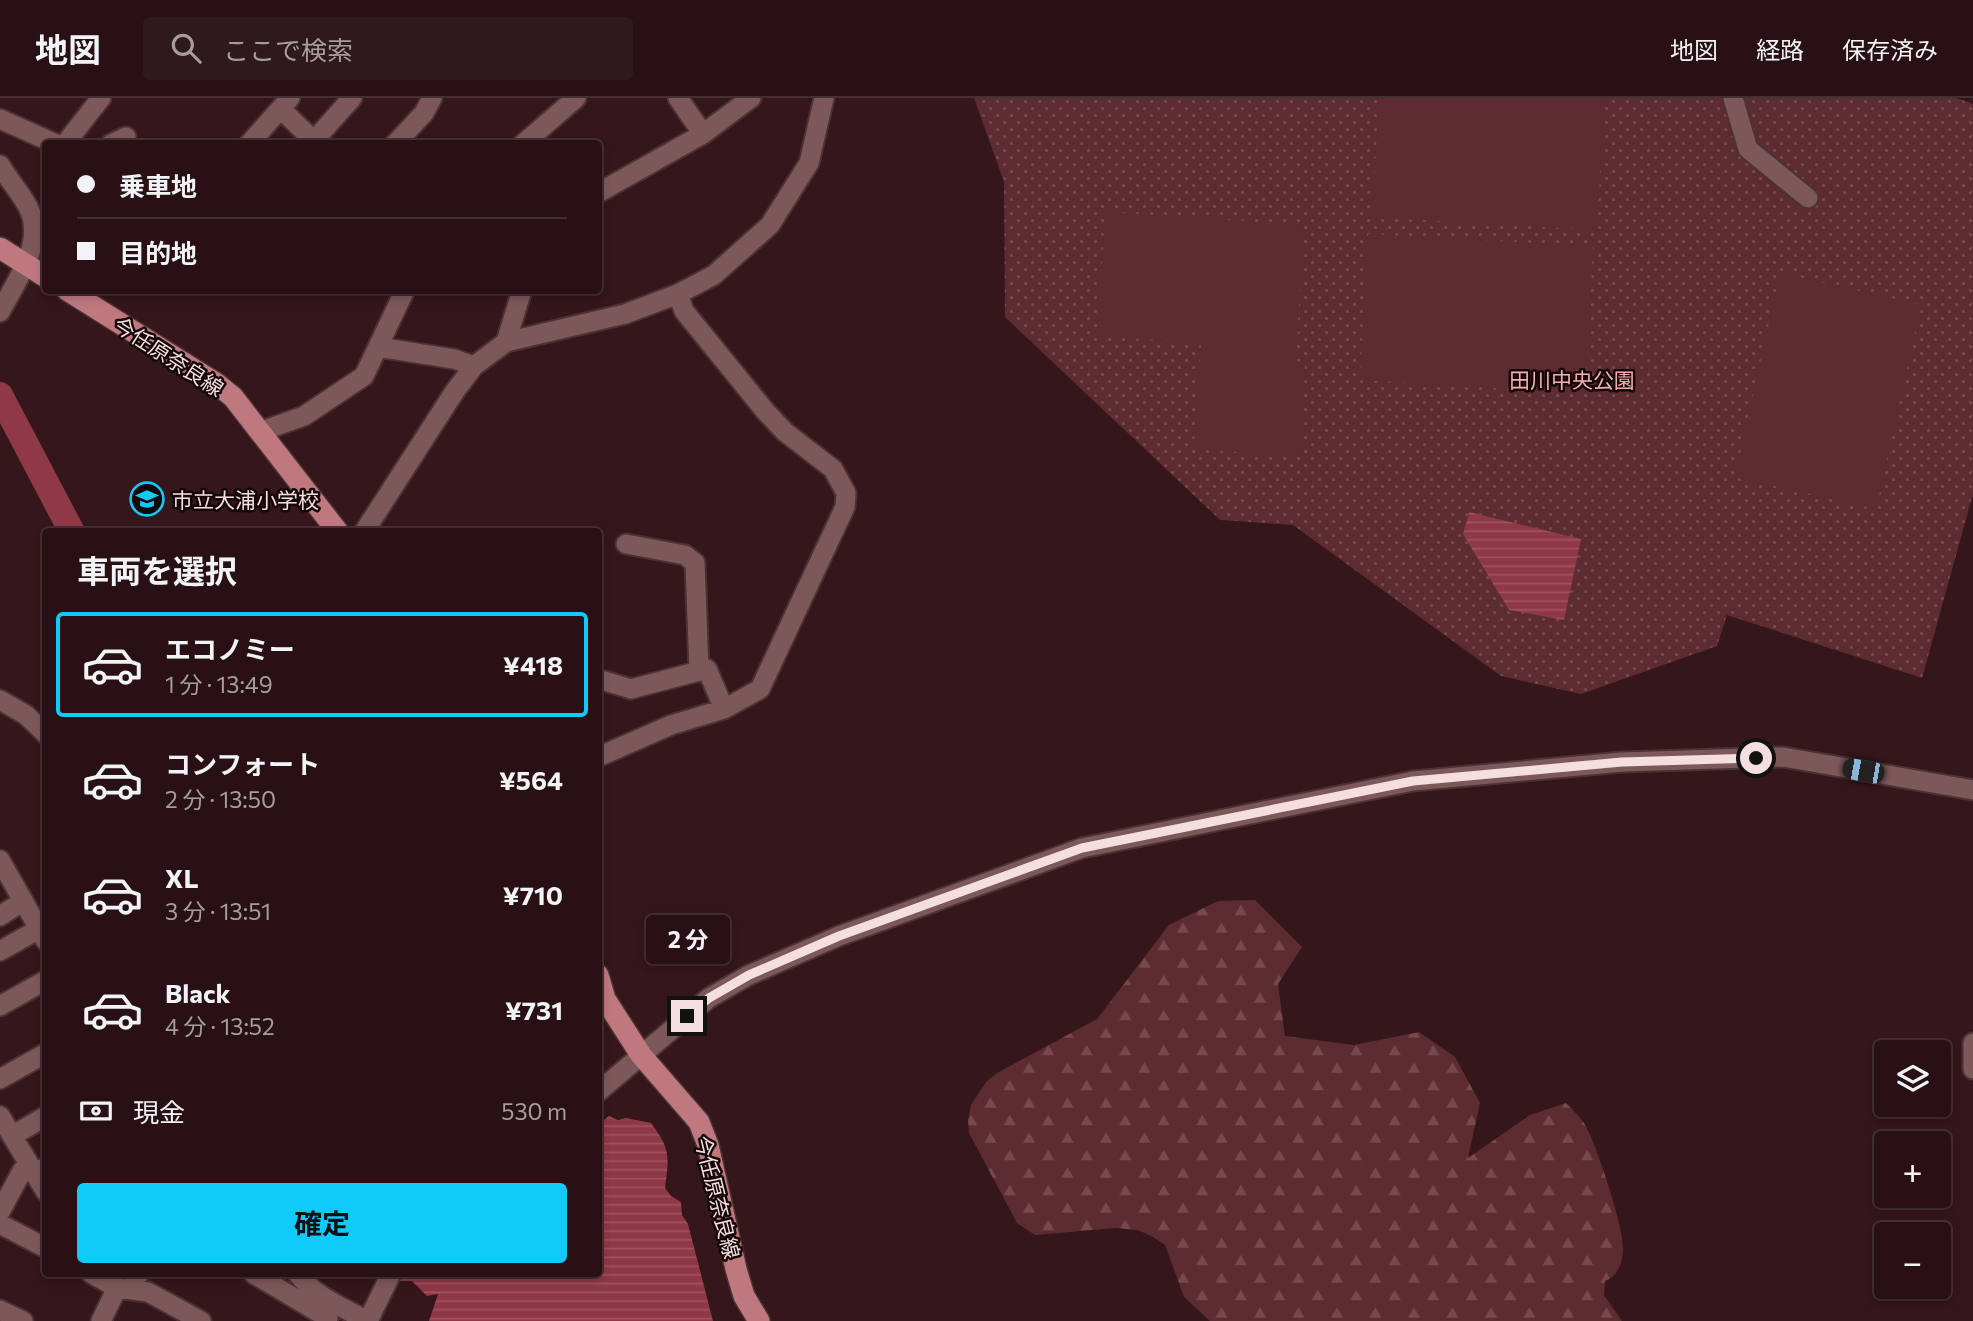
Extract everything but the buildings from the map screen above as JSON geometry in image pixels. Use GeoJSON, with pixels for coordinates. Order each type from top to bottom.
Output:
{"type":"FeatureCollection","features":[{"type":"Feature","properties":{"kind":"main road"},"geometry":{"type":"LineString","coordinates":[[0,248],[42,274]]}},
{"type":"Feature","properties":{"kind":"main road","name":"今任原奈良線"},"geometry":{"type":"LineString","coordinates":[[74,294],[217,384],[262,431],[328,528]]}},
{"type":"Feature","properties":{"kind":"main road","name":"今任原奈良線"},"geometry":{"type":"LineString","coordinates":[[602,989],[605,999],[641,1055],[699,1122],[708,1145],[742,1287],[759,1321]]}},
{"type":"Feature","properties":{"kind":"street"},"geometry":{"type":"LineString","coordinates":[[68,140],[100,98]]}},
{"type":"Feature","properties":{"kind":"street"},"geometry":{"type":"LineString","coordinates":[[316,140],[352,98]]}},
{"type":"Feature","properties":{"kind":"street"},"geometry":{"type":"LineString","coordinates":[[399,140],[424,113],[432,98]]}},
{"type":"Feature","properties":{"kind":"street"},"geometry":{"type":"LineString","coordinates":[[528,140],[576,98]]}},
{"type":"Feature","properties":{"kind":"street"},"geometry":{"type":"LineString","coordinates":[[678,98],[703,134]]}},
{"type":"Feature","properties":{"kind":"street"},"geometry":{"type":"LineString","coordinates":[[602,191],[703,134],[751,98]]}},
{"type":"Feature","properties":{"kind":"street"},"geometry":{"type":"LineString","coordinates":[[367,528],[455,390],[474,366],[506,342],[625,314],[678,294],[714,275],[771,225],[809,163],[824,98]]}},
{"type":"Feature","properties":{"kind":"street"},"geometry":{"type":"LineString","coordinates":[[1733,98],[1748,149],[1808,198]]}},
{"type":"Feature","properties":{"kind":"street"},"geometry":{"type":"LineString","coordinates":[[253,140],[285,103],[313,140]]}},
{"type":"Feature","properties":{"kind":"street"},"geometry":{"type":"LineString","coordinates":[[0,119],[47,140]]}},
{"type":"Feature","properties":{"kind":"street"},"geometry":{"type":"LineString","coordinates":[[0,165],[29,209],[34,227],[33,241],[25,263],[0,312]]}},
{"type":"Feature","properties":{"kind":"street"},"geometry":{"type":"LineString","coordinates":[[262,431],[304,416],[364,376],[403,294]]}},
{"type":"Feature","properties":{"kind":"street"},"geometry":{"type":"LineString","coordinates":[[506,342],[521,294]]}},
{"type":"Feature","properties":{"kind":"street"},"geometry":{"type":"LineString","coordinates":[[602,755],[671,725],[724,709],[760,689],[775,664],[845,507],[846,493],[833,469],[785,432],[766,412],[684,311],[678,294]]}},
{"type":"Feature","properties":{"kind":"street"},"geometry":{"type":"LineString","coordinates":[[378,347],[454,359],[474,366]]}},
{"type":"Feature","properties":{"kind":"street"},"geometry":{"type":"LineString","coordinates":[[626,544],[685,555],[695,563],[699,671]]}},
{"type":"Feature","properties":{"kind":"street"},"geometry":{"type":"LineString","coordinates":[[602,680],[631,689],[707,669],[724,709]]}},
{"type":"Feature","properties":{"kind":"street"},"geometry":{"type":"LineString","coordinates":[[0,700],[26,715],[42,730]]}},
{"type":"Feature","properties":{"kind":"street"},"geometry":{"type":"LineString","coordinates":[[602,1089],[709,998],[749,975],[839,936],[1082,848],[1413,781],[1622,762],[1783,757],[1973,790]]}},
{"type":"Feature","properties":{"kind":"street"},"geometry":{"type":"LineString","coordinates":[[0,860],[42,935],[0,951]]}},
{"type":"Feature","properties":{"kind":"street"},"geometry":{"type":"LineString","coordinates":[[0,916],[23,901]]}},
{"type":"Feature","properties":{"kind":"street"},"geometry":{"type":"LineString","coordinates":[[0,1006],[42,982]]}},
{"type":"Feature","properties":{"kind":"street"},"geometry":{"type":"LineString","coordinates":[[1973,1044],[1973,1069]]}},
{"type":"Feature","properties":{"kind":"street"},"geometry":{"type":"LineString","coordinates":[[0,1079],[42,1055]]}},
{"type":"Feature","properties":{"kind":"street"},"geometry":{"type":"LineString","coordinates":[[0,1116],[12,1136],[40,1170]]}},
{"type":"Feature","properties":{"kind":"street"},"geometry":{"type":"LineString","coordinates":[[12,1136],[42,1118]]}},
{"type":"Feature","properties":{"kind":"street"},"geometry":{"type":"LineString","coordinates":[[0,1212],[22,1171],[40,1170]]}},
{"type":"Feature","properties":{"kind":"street"},"geometry":{"type":"LineString","coordinates":[[0,1224],[42,1246]]}},
{"type":"Feature","properties":{"kind":"street"},"geometry":{"type":"LineString","coordinates":[[97,1277],[117,1288],[148,1292],[201,1321]]}},
{"type":"Feature","properties":{"kind":"street"},"geometry":{"type":"LineString","coordinates":[[260,1277],[330,1314],[368,1321],[390,1277]]}},
{"type":"Feature","properties":{"kind":"street"},"geometry":{"type":"LineString","coordinates":[[300,1277],[330,1314]]}},
{"type":"Feature","properties":{"kind":"street"},"geometry":{"type":"LineString","coordinates":[[101,1321],[117,1288]]}},
{"type":"Feature","properties":{"kind":"street"},"geometry":{"type":"LineString","coordinates":[[0,1310],[23,1321]]}},
{"type":"Feature","properties":{"kind":"green space","name":"田川中央公園"},"geometry":{"type":"Polygon","coordinates":[[[974,98],[1957,98],[1973,104],[1973,494],[1922,678],[1727,615],[1717,646],[1581,694],[1501,676],[1293,525],[1220,520],[1005,317],[1004,182],[974,98]]]}},
{"type":"Feature","properties":{"kind":"green space"},"geometry":{"type":"Polygon","coordinates":[[[1379,98],[1604,98],[1597,230],[1372,217],[1379,98]]]}},
{"type":"Feature","properties":{"kind":"green space"},"geometry":{"type":"Polygon","coordinates":[[[1105,212],[1303,225],[1296,360],[1305,367],[1300,456],[1194,449],[1201,343],[1098,336],[1105,212]]]}},
{"type":"Feature","properties":{"kind":"green space"},"geometry":{"type":"Polygon","coordinates":[[[1368,234],[1593,246],[1585,393],[1360,380],[1368,234]]]}},
{"type":"Feature","properties":{"kind":"green space"},"geometry":{"type":"Polygon","coordinates":[[[1780,273],[1921,305],[1876,509],[1735,477],[1780,273]]]}},
{"type":"Feature","properties":{"kind":"green space"},"geometry":{"type":"Polygon","coordinates":[[[1255,900],[1302,947],[1278,984],[1285,1036],[1354,1045],[1419,1032],[1455,1057],[1480,1103],[1468,1158],[1530,1115],[1566,1103],[1578,1115],[1595,1148],[1619,1225],[1623,1251],[1621,1261],[1616,1273],[1605,1281],[1604,1295],[1622,1321],[1210,1321],[1184,1297],[1165,1245],[1153,1237],[1138,1230],[1115,1228],[1035,1235],[1017,1223],[969,1133],[971,1105],[986,1082],[997,1073],[1097,1019],[1169,925],[1218,901],[1255,900]]]}},
{"type":"Feature","properties":{"kind":"shaded area"},"geometry":{"type":"Polygon","coordinates":[[[1469,512],[1581,539],[1564,620],[1509,610],[1463,534],[1469,512]]]}},
{"type":"Feature","properties":{"kind":"shaded area"},"geometry":{"type":"Polygon","coordinates":[[[609,1116],[618,1120],[626,1118],[651,1123],[662,1140],[668,1160],[665,1188],[681,1202],[682,1215],[688,1224],[713,1321],[429,1321],[438,1294],[427,1296],[412,1281],[394,1281],[396,1277],[602,1277],[602,1122],[609,1116]]]}},
{"type":"Feature","properties":{"kind":"waterway"},"geometry":{"type":"LineString","coordinates":[[0,395],[70,528]]}},
{"type":"Feature","properties":{"kind":"place","name":"市立大浦小学校"},"geometry":{"type":"Point","coordinates":[147,499]}},
{"type":"Feature","properties":{"kind":"route"},"geometry":{"type":"LineString","coordinates":[[687,1016],[709,998],[749,975],[839,936],[1082,848],[1413,781],[1622,762],[1756,758]]}}]}
